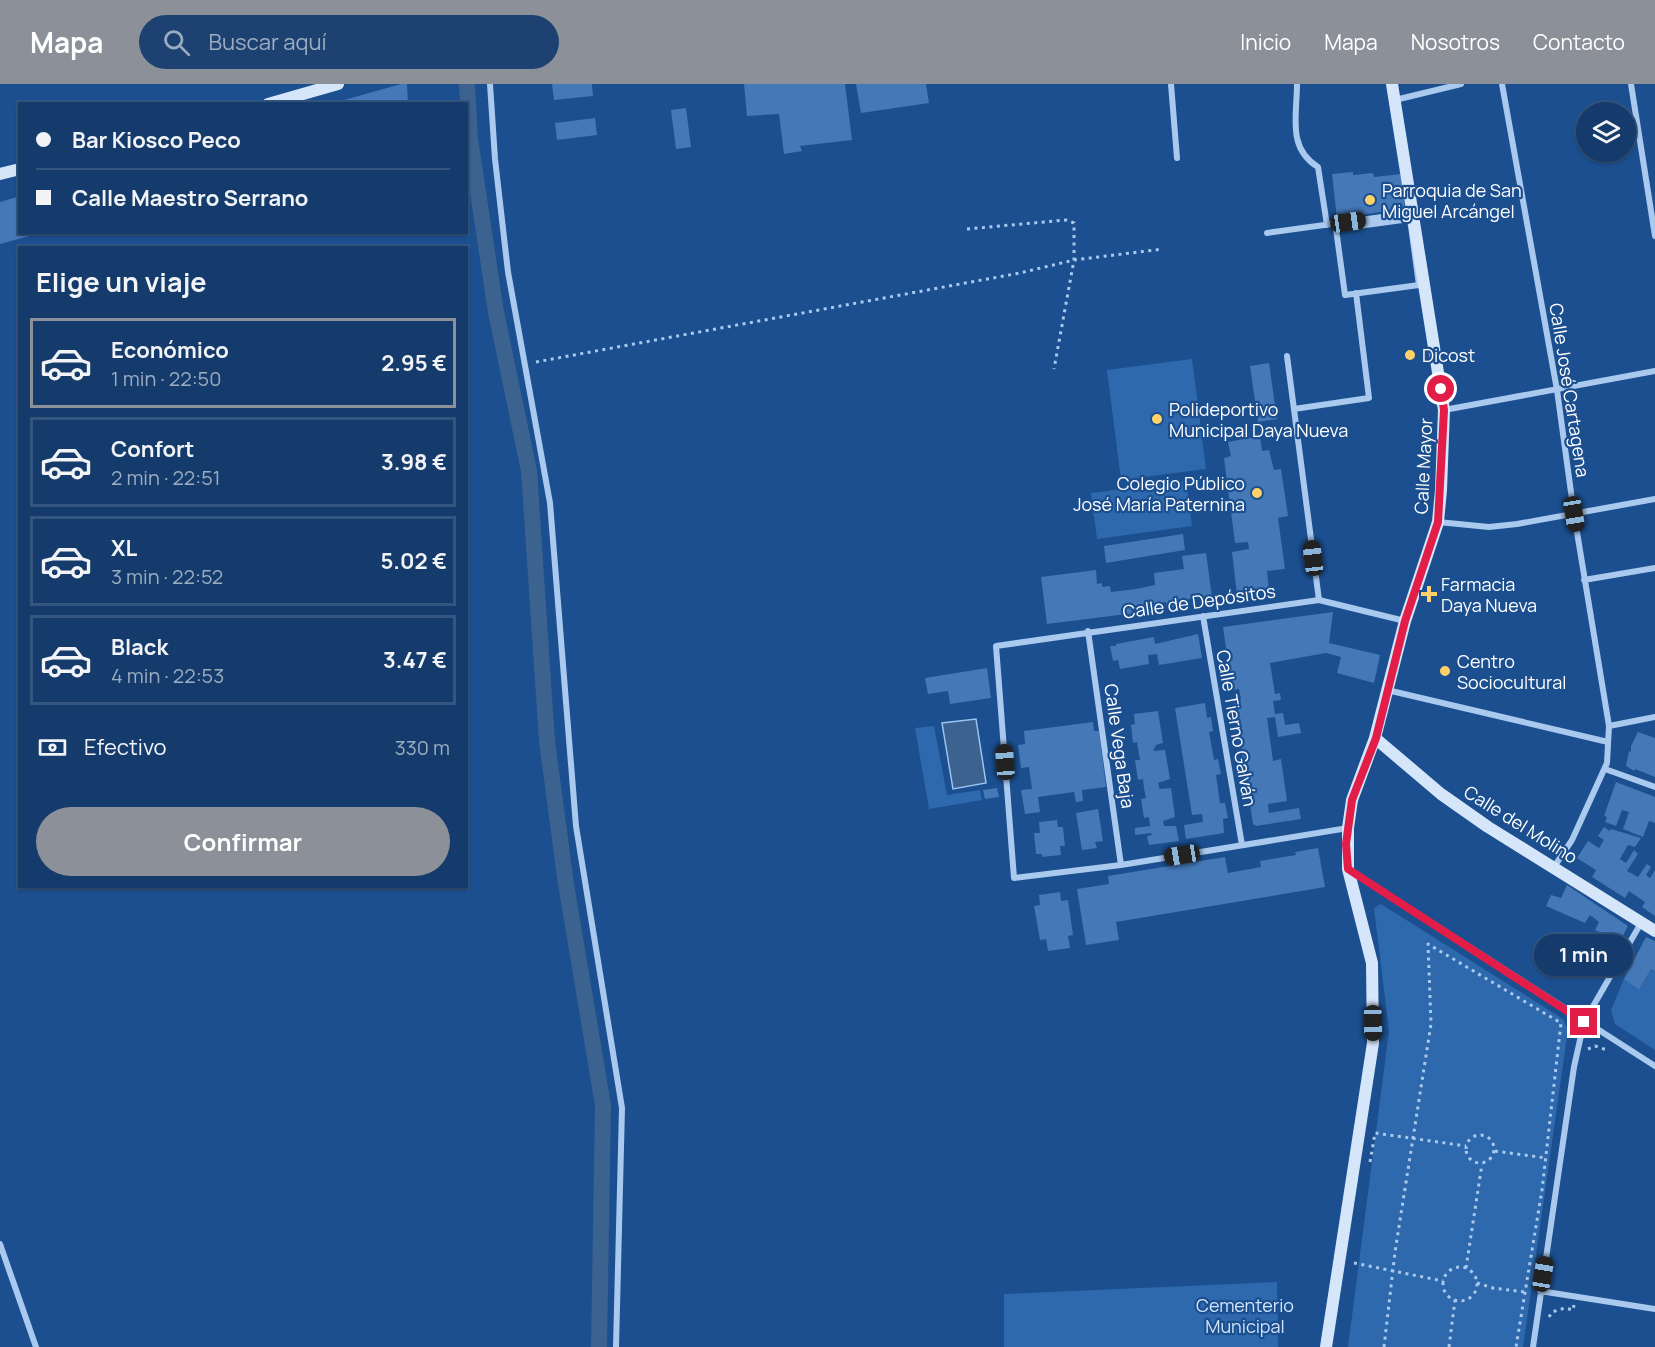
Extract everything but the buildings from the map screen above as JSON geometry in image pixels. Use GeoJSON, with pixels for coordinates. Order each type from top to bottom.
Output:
{"type":"FeatureCollection","features":[{"type":"Feature","properties":{"kind":"street"},"geometry":{"type":"LineString","coordinates":[[275,102],[338,84]]}},
{"type":"Feature","properties":{"kind":"street"},"geometry":{"type":"LineString","coordinates":[[490,84],[495,159],[506,249],[550,503],[576,826],[622,1107],[616,1347]]}},
{"type":"Feature","properties":{"kind":"street"},"geometry":{"type":"LineString","coordinates":[[1171,84],[1177,158]]}},
{"type":"Feature","properties":{"kind":"street"},"geometry":{"type":"LineString","coordinates":[[1298,84],[1296,134],[1299,149],[1306,160],[1318,167],[1327,225]]}},
{"type":"Feature","properties":{"kind":"street","name":"Calle Mayor"},"geometry":{"type":"LineString","coordinates":[[1326,1347],[1327,1328],[1373,1043],[1372,963],[1348,869],[1348,828],[1352,800],[1376,738],[1386,690],[1405,621],[1438,522],[1444,410],[1392,84]]}},
{"type":"Feature","properties":{"kind":"street"},"geometry":{"type":"LineString","coordinates":[[1394,100],[1461,84]]}},
{"type":"Feature","properties":{"kind":"street","name":"Calle José Cartagena"},"geometry":{"type":"LineString","coordinates":[[1502,84],[1557,390],[1584,580],[1609,726],[1605,769],[1572,840],[1554,867]]}},
{"type":"Feature","properties":{"kind":"street"},"geometry":{"type":"LineString","coordinates":[[1631,84],[1655,236]]}},
{"type":"Feature","properties":{"kind":"street"},"geometry":{"type":"LineString","coordinates":[[0,174],[18,170]]}},
{"type":"Feature","properties":{"kind":"street"},"geometry":{"type":"LineString","coordinates":[[1267,233],[1411,213]]}},
{"type":"Feature","properties":{"kind":"street"},"geometry":{"type":"LineString","coordinates":[[1410,219],[1419,285],[1356,294],[1345,295],[1336,228],[1410,219]]}},
{"type":"Feature","properties":{"kind":"street"},"geometry":{"type":"LineString","coordinates":[[1294,409],[1369,398],[1356,294]]}},
{"type":"Feature","properties":{"kind":"street"},"geometry":{"type":"LineString","coordinates":[[1287,356],[1319,600]]}},
{"type":"Feature","properties":{"kind":"street"},"geometry":{"type":"LineString","coordinates":[[1444,410],[1655,371]]}},
{"type":"Feature","properties":{"kind":"street"},"geometry":{"type":"LineString","coordinates":[[1438,522],[1489,527],[1517,525],[1655,498]]}},
{"type":"Feature","properties":{"kind":"street"},"geometry":{"type":"LineString","coordinates":[[1584,580],[1655,567]]}},
{"type":"Feature","properties":{"kind":"street","name":"Calle de Depósitos"},"geometry":{"type":"LineString","coordinates":[[1121,865],[1014,878],[996,646],[1088,631],[1319,600],[1405,621]]}},
{"type":"Feature","properties":{"kind":"street","name":"Calle Tierno Galván"},"geometry":{"type":"LineString","coordinates":[[1203,616],[1242,845]]}},
{"type":"Feature","properties":{"kind":"street","name":"Calle Vega Baja"},"geometry":{"type":"LineString","coordinates":[[1088,631],[1121,865]]}},
{"type":"Feature","properties":{"kind":"street"},"geometry":{"type":"LineString","coordinates":[[1386,690],[1608,742]]}},
{"type":"Feature","properties":{"kind":"street"},"geometry":{"type":"LineString","coordinates":[[1609,726],[1655,717]]}},
{"type":"Feature","properties":{"kind":"street","name":"Calle del Molino"},"geometry":{"type":"LineString","coordinates":[[1376,738],[1441,794],[1488,827],[1655,931]]}},
{"type":"Feature","properties":{"kind":"street"},"geometry":{"type":"LineString","coordinates":[[1605,769],[1655,787]]}},
{"type":"Feature","properties":{"kind":"street"},"geometry":{"type":"LineString","coordinates":[[1121,865],[1348,828]]}},
{"type":"Feature","properties":{"kind":"street"},"geometry":{"type":"LineString","coordinates":[[1348,869],[1655,1066]]}},
{"type":"Feature","properties":{"kind":"street"},"geometry":{"type":"LineString","coordinates":[[1533,1347],[1574,1066],[1584,1022],[1642,922]]}},
{"type":"Feature","properties":{"kind":"street"},"geometry":{"type":"LineString","coordinates":[[0,1244],[36,1347]]}},
{"type":"Feature","properties":{"kind":"street"},"geometry":{"type":"LineString","coordinates":[[1540,1291],[1655,1309]]}},
{"type":"Feature","properties":{"kind":"path"},"geometry":{"type":"LineString","coordinates":[[967,229],[1071,220],[1075,230],[1074,260],[1054,369]]}},
{"type":"Feature","properties":{"kind":"path"},"geometry":{"type":"LineString","coordinates":[[525,364],[1020,273],[1074,260],[1163,249]]}},
{"type":"Feature","properties":{"kind":"path"},"geometry":{"type":"LineString","coordinates":[[1384,1347],[1392,1272],[1431,1024],[1428,944],[1561,1023],[1546,1158],[1516,1347]]}},
{"type":"Feature","properties":{"kind":"path"},"geometry":{"type":"LineString","coordinates":[[1584,1057],[1588,1049],[1594,1046],[1607,1049],[1616,1056],[1621,1045]]}},
{"type":"Feature","properties":{"kind":"path"},"geometry":{"type":"LineString","coordinates":[[1370,1165],[1375,1133],[1466,1146]]}},
{"type":"Feature","properties":{"kind":"path"},"geometry":{"type":"LineString","coordinates":[[1481,1135],[1491,1140],[1495,1151],[1491,1159],[1482,1164],[1471,1161],[1466,1146],[1471,1138],[1481,1135]]}},
{"type":"Feature","properties":{"kind":"path"},"geometry":{"type":"LineString","coordinates":[[1495,1151],[1546,1158]]}},
{"type":"Feature","properties":{"kind":"path"},"geometry":{"type":"LineString","coordinates":[[1466,1268],[1482,1164]]}},
{"type":"Feature","properties":{"kind":"path"},"geometry":{"type":"LineString","coordinates":[[1353,1269],[1355,1253]]}},
{"type":"Feature","properties":{"kind":"path"},"geometry":{"type":"LineString","coordinates":[[1353,1263],[1443,1281]]}},
{"type":"Feature","properties":{"kind":"path"},"geometry":{"type":"LineString","coordinates":[[1460,1266],[1466,1268],[1473,1272],[1477,1283],[1472,1296],[1462,1301],[1455,1300],[1446,1293],[1443,1281],[1449,1270],[1460,1266]]}},
{"type":"Feature","properties":{"kind":"path"},"geometry":{"type":"LineString","coordinates":[[1477,1283],[1492,1288],[1525,1292]]}},
{"type":"Feature","properties":{"kind":"path"},"geometry":{"type":"LineString","coordinates":[[1520,1326],[1546,1328],[1552,1312],[1565,1308],[1573,1310],[1575,1298]]}},
{"type":"Feature","properties":{"kind":"path"},"geometry":{"type":"LineString","coordinates":[[1449,1347],[1455,1300]]}},
{"type":"Feature","properties":{"kind":"green space","name":"Polideportivo Municipal Daya Nueva"},"geometry":{"type":"Polygon","coordinates":[[[1192,359],[1206,469],[1121,480],[1107,370],[1192,359]]]}},
{"type":"Feature","properties":{"kind":"green space"},"geometry":{"type":"Polygon","coordinates":[[[1186,481],[1192,526],[1097,539],[1091,493],[1186,481]]]}},
{"type":"Feature","properties":{"kind":"green space"},"geometry":{"type":"Polygon","coordinates":[[[934,726],[947,795],[980,790],[982,800],[929,809],[915,728],[934,726]]]}},
{"type":"Feature","properties":{"kind":"green space"},"geometry":{"type":"Polygon","coordinates":[[[1381,904],[1563,1019],[1568,1029],[1523,1347],[1348,1347],[1389,1031],[1374,908],[1381,904]]]}},
{"type":"Feature","properties":{"kind":"green space"},"geometry":{"type":"Polygon","coordinates":[[[1651,969],[1655,971],[1655,1050],[1615,1024],[1611,1010],[1624,979],[1639,990],[1651,969]]]}},
{"type":"Feature","properties":{"kind":"green space","name":"Cementerio Municipal"},"geometry":{"type":"Polygon","coordinates":[[[1277,1282],[1278,1347],[1004,1347],[1004,1294],[1277,1282]]]}},
{"type":"Feature","properties":{"kind":"shaded area"},"geometry":{"type":"Polygon","coordinates":[[[976,719],[986,783],[953,789],[942,723],[976,719]]]}},
{"type":"Feature","properties":{"kind":"waterway"},"geometry":{"type":"LineString","coordinates":[[467,84],[468,102]]}},
{"type":"Feature","properties":{"kind":"waterway"},"geometry":{"type":"LineString","coordinates":[[468,102],[470,139],[496,312],[529,471],[547,741],[566,884],[603,1105],[599,1347]]}},
{"type":"Feature","properties":{"kind":"place","name":"Parroquia de San Miguel Arcángel"},"geometry":{"type":"Point","coordinates":[1370,200]}},
{"type":"Feature","properties":{"kind":"place","name":"Dicost"},"geometry":{"type":"Point","coordinates":[1410,355]}},
{"type":"Feature","properties":{"kind":"place","name":"Polideportivo Municipal Daya Nueva"},"geometry":{"type":"Point","coordinates":[1157,419]}},
{"type":"Feature","properties":{"kind":"place","name":"Colegio Público José María Paternina"},"geometry":{"type":"Point","coordinates":[1257,493]}},
{"type":"Feature","properties":{"kind":"place","name":"Farmacia Daya Nueva"},"geometry":{"type":"Point","coordinates":[1429,594]}},
{"type":"Feature","properties":{"kind":"place","name":"Centro Sociocultural"},"geometry":{"type":"Point","coordinates":[1445,671]}},
{"type":"Feature","properties":{"kind":"route"},"geometry":{"type":"LineString","coordinates":[[1441,389],[1444,410],[1438,522],[1405,621],[1386,690],[1376,738],[1352,800],[1346,844],[1348,869],[1584,1022]]}}]}
